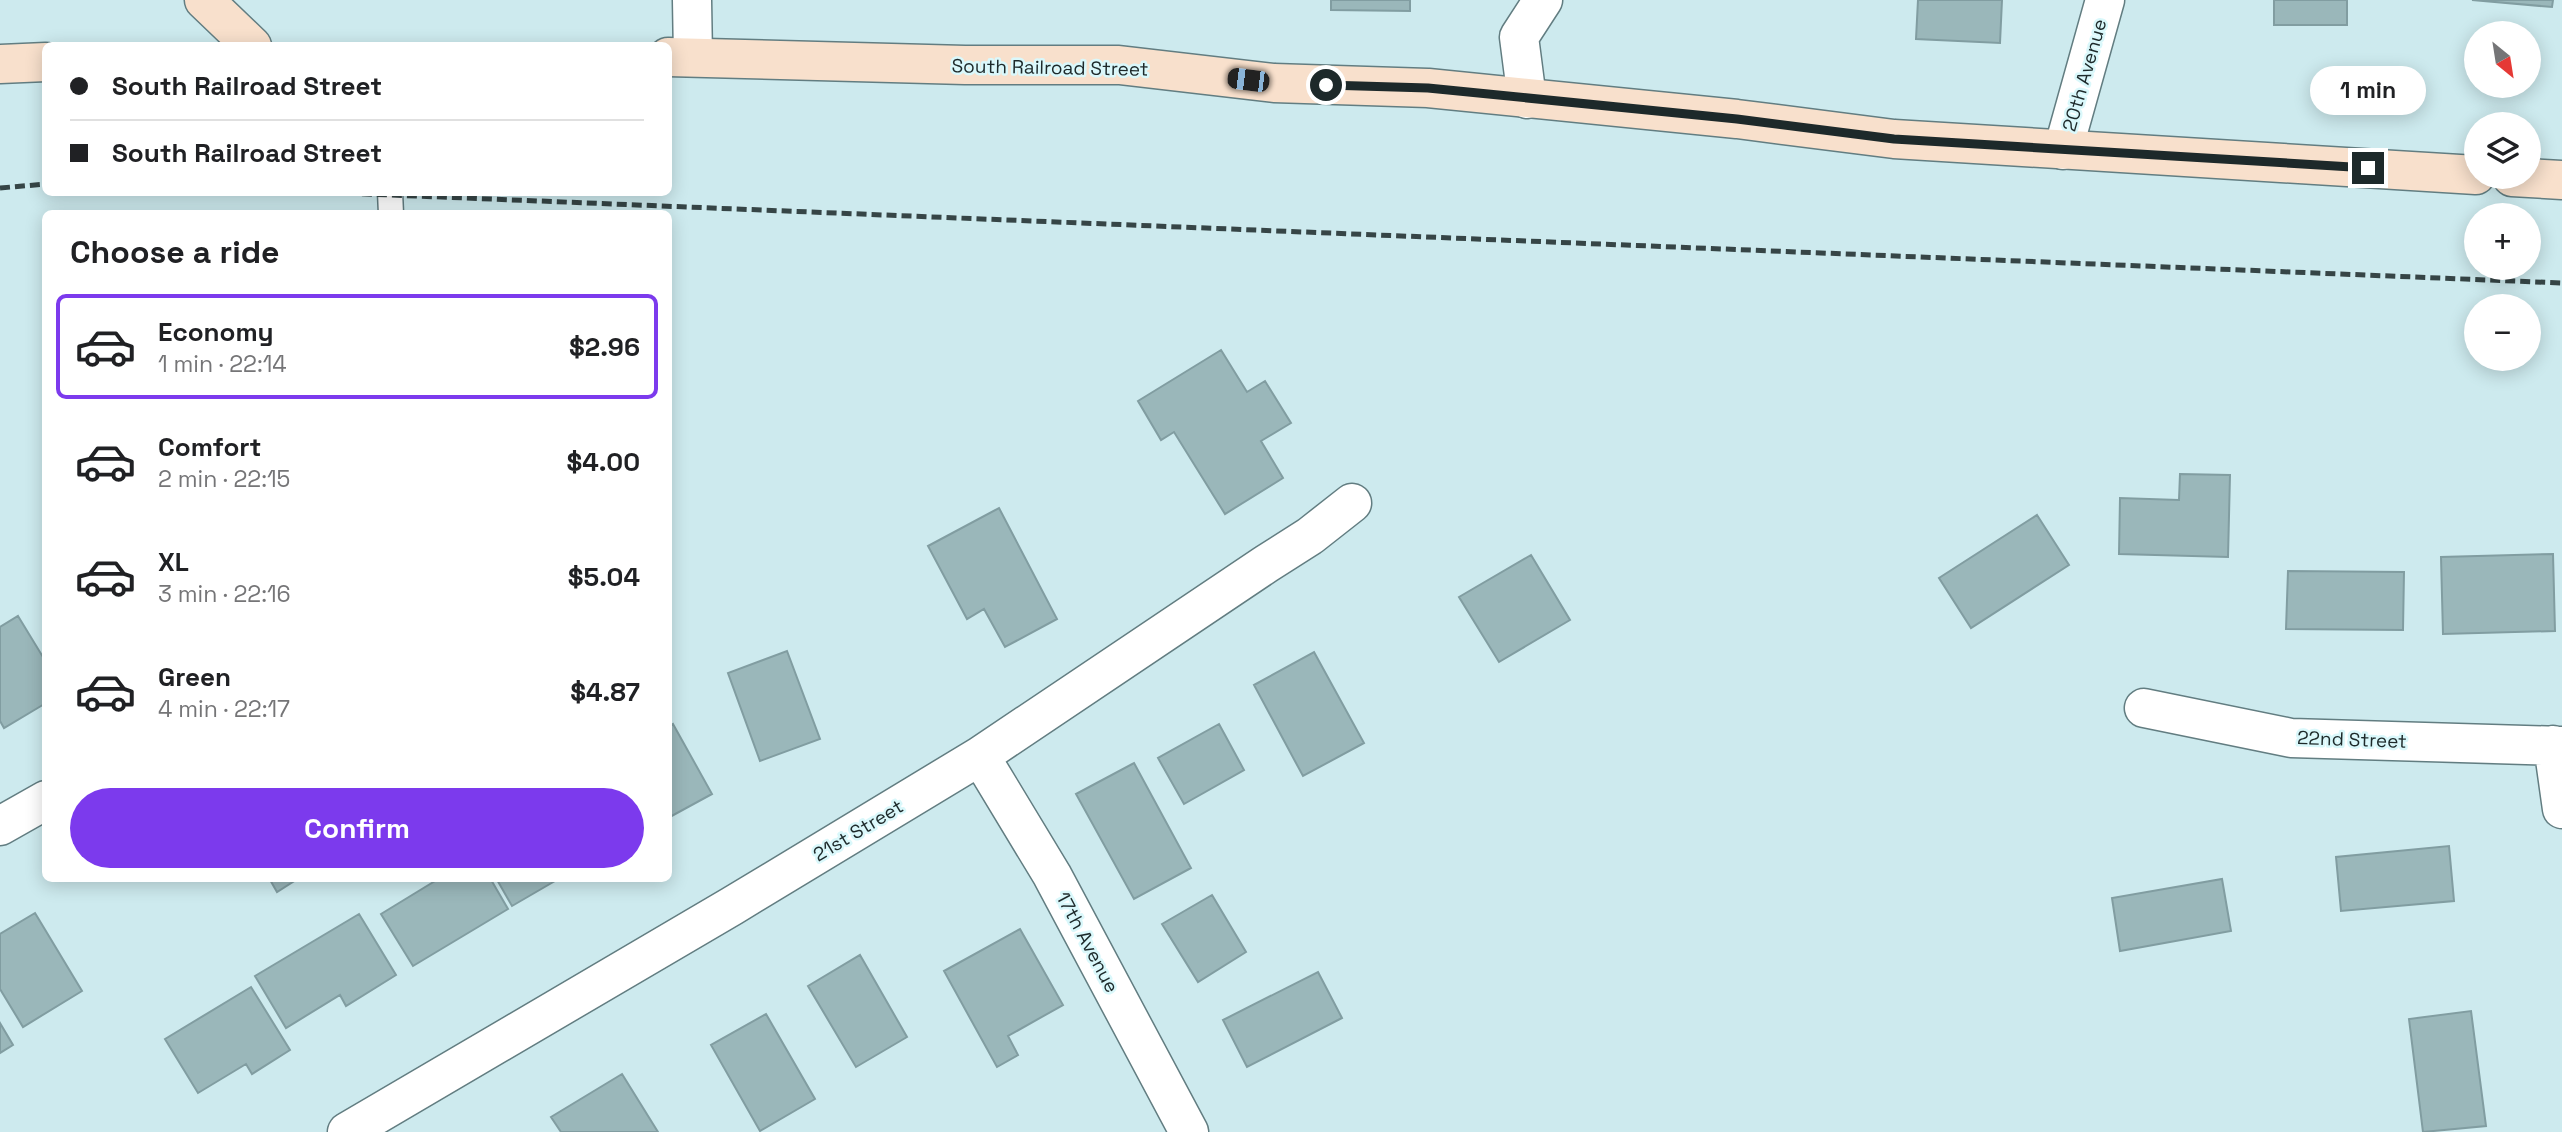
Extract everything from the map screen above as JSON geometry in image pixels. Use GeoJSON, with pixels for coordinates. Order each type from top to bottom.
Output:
{"type":"FeatureCollection","features":[{"type":"Feature","properties":{"kind":"street"},"geometry":{"type":"LineString","coordinates":[[204,0],[248,42]]}},
{"type":"Feature","properties":{"kind":"street"},"geometry":{"type":"LineString","coordinates":[[681,57],[692,0]]}},
{"type":"Feature","properties":{"kind":"street"},"geometry":{"type":"LineString","coordinates":[[1527,99],[1519,37],[1543,0]]}},
{"type":"Feature","properties":{"kind":"street","name":"20th Avenue"},"geometry":{"type":"LineString","coordinates":[[2063,150],[2105,0]]}},
{"type":"Feature","properties":{"kind":"street","name":"South Railroad Street"},"geometry":{"type":"LineString","coordinates":[[681,57],[965,65],[1119,65],[1274,83],[1428,88],[1737,119],[1894,139],[2464,174]]}},
{"type":"Feature","properties":{"kind":"street"},"geometry":{"type":"LineString","coordinates":[[0,64],[42,62]]}},
{"type":"Feature","properties":{"kind":"street"},"geometry":{"type":"LineString","coordinates":[[2541,179],[2562,180]]}},
{"type":"Feature","properties":{"kind":"street","name":"21st Street"},"geometry":{"type":"LineString","coordinates":[[347,1132],[732,906],[980,755],[1310,536],[1352,503]]}},
{"type":"Feature","properties":{"kind":"street","name":"22nd Street"},"geometry":{"type":"LineString","coordinates":[[2144,708],[2291,738],[2558,746]]}},
{"type":"Feature","properties":{"kind":"street"},"geometry":{"type":"LineString","coordinates":[[2558,746],[2562,809]]}},
{"type":"Feature","properties":{"kind":"street","name":"17th Avenue"},"geometry":{"type":"LineString","coordinates":[[980,755],[1052,875],[1189,1132]]}},
{"type":"Feature","properties":{"kind":"street"},"geometry":{"type":"LineString","coordinates":[[0,827],[42,802]]}},
{"type":"Feature","properties":{"kind":"building"},"geometry":{"type":"Polygon","coordinates":[[[1331,0],[1410,0],[1410,11],[1331,10],[1331,0]]]}},
{"type":"Feature","properties":{"kind":"building"},"geometry":{"type":"Polygon","coordinates":[[[1918,0],[2002,0],[2000,43],[1916,39],[1918,0]]]}},
{"type":"Feature","properties":{"kind":"building"},"geometry":{"type":"Polygon","coordinates":[[[2274,0],[2347,0],[2347,25],[2274,25],[2274,0]]]}},
{"type":"Feature","properties":{"kind":"building"},"geometry":{"type":"Polygon","coordinates":[[[2472,0],[2553,0],[2552,7],[2472,0]]]}},
{"type":"Feature","properties":{"kind":"building"},"geometry":{"type":"Polygon","coordinates":[[[1221,350],[1247,392],[1265,381],[1291,423],[1261,441],[1283,478],[1225,514],[1174,432],[1161,440],[1138,401],[1221,350]]]}},
{"type":"Feature","properties":{"kind":"building"},"geometry":{"type":"Polygon","coordinates":[[[2180,474],[2230,475],[2228,557],[2119,554],[2120,498],[2179,500],[2180,474]]]}},
{"type":"Feature","properties":{"kind":"building"},"geometry":{"type":"Polygon","coordinates":[[[999,508],[1057,619],[1005,647],[984,609],[967,619],[928,546],[999,508]]]}},
{"type":"Feature","properties":{"kind":"building"},"geometry":{"type":"Polygon","coordinates":[[[2037,515],[2069,565],[1971,628],[1939,578],[2037,515]]]}},
{"type":"Feature","properties":{"kind":"building"},"geometry":{"type":"Polygon","coordinates":[[[2553,554],[2555,631],[2443,634],[2441,557],[2553,554]]]}},
{"type":"Feature","properties":{"kind":"building"},"geometry":{"type":"Polygon","coordinates":[[[1531,555],[1570,620],[1499,662],[1459,597],[1531,555]]]}},
{"type":"Feature","properties":{"kind":"building"},"geometry":{"type":"Polygon","coordinates":[[[2288,571],[2404,572],[2403,630],[2286,629],[2288,571]]]}},
{"type":"Feature","properties":{"kind":"building"},"geometry":{"type":"Polygon","coordinates":[[[18,616],[42,655],[42,705],[4,728],[0,721],[0,627],[18,616]]]}},
{"type":"Feature","properties":{"kind":"building"},"geometry":{"type":"Polygon","coordinates":[[[787,651],[820,739],[760,761],[728,673],[787,651]]]}},
{"type":"Feature","properties":{"kind":"building"},"geometry":{"type":"Polygon","coordinates":[[[1314,652],[1364,743],[1303,776],[1254,685],[1314,652]]]}},
{"type":"Feature","properties":{"kind":"building"},"geometry":{"type":"Polygon","coordinates":[[[1219,724],[1244,770],[1184,804],[1158,758],[1219,724]]]}},
{"type":"Feature","properties":{"kind":"building"},"geometry":{"type":"Polygon","coordinates":[[[672,725],[712,794],[672,816],[672,725]]]}},
{"type":"Feature","properties":{"kind":"building"},"geometry":{"type":"Polygon","coordinates":[[[1134,763],[1191,868],[1134,899],[1076,794],[1134,763]]]}},
{"type":"Feature","properties":{"kind":"building"},"geometry":{"type":"Polygon","coordinates":[[[2449,846],[2454,901],[2341,911],[2336,857],[2449,846]]]}},
{"type":"Feature","properties":{"kind":"building"},"geometry":{"type":"Polygon","coordinates":[[[2222,879],[2231,931],[2120,951],[2112,898],[2222,879]]]}},
{"type":"Feature","properties":{"kind":"building"},"geometry":{"type":"Polygon","coordinates":[[[271,882],[293,882],[277,892],[271,882]]]}},
{"type":"Feature","properties":{"kind":"building"},"geometry":{"type":"Polygon","coordinates":[[[433,882],[492,882],[508,909],[413,966],[381,914],[433,882]]]}},
{"type":"Feature","properties":{"kind":"building"},"geometry":{"type":"Polygon","coordinates":[[[498,882],[553,882],[512,906],[498,882]]]}},
{"type":"Feature","properties":{"kind":"building"},"geometry":{"type":"Polygon","coordinates":[[[1212,895],[1246,952],[1198,982],[1162,924],[1212,895]]]}},
{"type":"Feature","properties":{"kind":"building"},"geometry":{"type":"Polygon","coordinates":[[[35,913],[82,991],[23,1027],[0,989],[0,934],[35,913]]]}},
{"type":"Feature","properties":{"kind":"building"},"geometry":{"type":"Polygon","coordinates":[[[359,914],[396,975],[346,1006],[340,995],[286,1028],[255,976],[359,914]]]}},
{"type":"Feature","properties":{"kind":"building"},"geometry":{"type":"Polygon","coordinates":[[[1020,929],[1063,1005],[1008,1036],[1018,1055],[997,1067],[944,971],[1020,929]]]}},
{"type":"Feature","properties":{"kind":"building"},"geometry":{"type":"Polygon","coordinates":[[[860,955],[907,1037],[856,1067],[808,986],[860,955]]]}},
{"type":"Feature","properties":{"kind":"building"},"geometry":{"type":"Polygon","coordinates":[[[1318,972],[1342,1018],[1247,1067],[1223,1020],[1318,972]]]}},
{"type":"Feature","properties":{"kind":"building"},"geometry":{"type":"Polygon","coordinates":[[[251,987],[290,1050],[252,1074],[246,1064],[198,1093],[165,1039],[251,987]]]}},
{"type":"Feature","properties":{"kind":"building"},"geometry":{"type":"Polygon","coordinates":[[[2471,1011],[2486,1126],[2423,1132],[2409,1019],[2471,1011]]]}},
{"type":"Feature","properties":{"kind":"building"},"geometry":{"type":"Polygon","coordinates":[[[766,1014],[815,1099],[760,1131],[711,1045],[766,1014]]]}},
{"type":"Feature","properties":{"kind":"building"},"geometry":{"type":"Polygon","coordinates":[[[0,1023],[13,1045],[0,1053],[0,1023]]]}},
{"type":"Feature","properties":{"kind":"building"},"geometry":{"type":"Polygon","coordinates":[[[622,1074],[658,1132],[561,1132],[551,1117],[622,1074]]]}},
{"type":"Feature","properties":{"kind":"railway"},"geometry":{"type":"LineString","coordinates":[[0,188],[42,184]]}},
{"type":"Feature","properties":{"kind":"railway"},"geometry":{"type":"LineString","coordinates":[[416,196],[2562,283]]}},
{"type":"Feature","properties":{"kind":"route"},"geometry":{"type":"LineString","coordinates":[[1326,85],[1428,88],[1576,105],[1737,119],[1894,139],[2368,168]]}}]}
